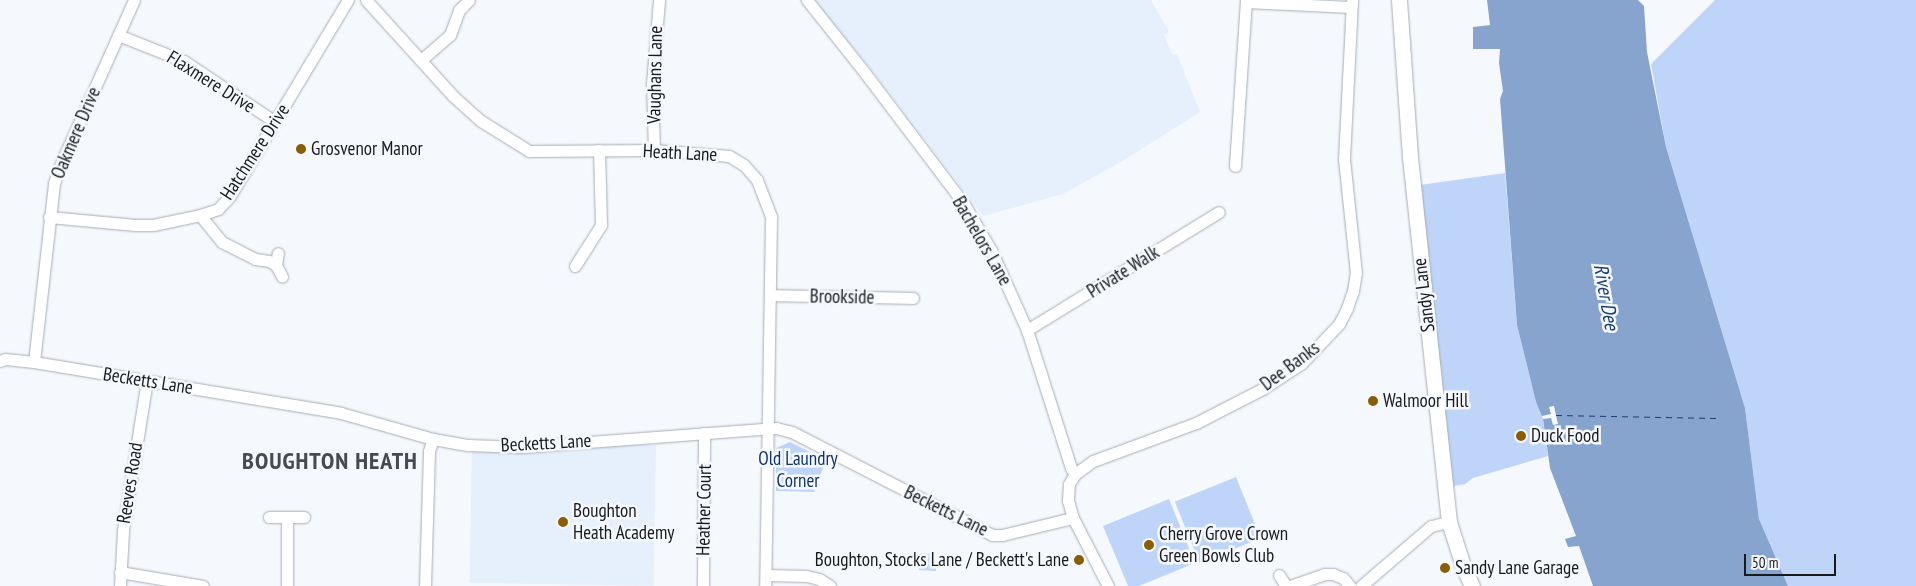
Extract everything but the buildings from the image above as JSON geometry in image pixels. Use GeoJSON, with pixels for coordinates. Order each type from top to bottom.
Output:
{"type":"FeatureCollection","features":[{"type":"Feature","properties":{"kind":"main road","name":"Sandy Lane"},"geometry":{"type":"LineString","coordinates":[[1399,0],[1410,156],[1449,522],[1463,566],[1472,586]]}},
{"type":"Feature","properties":{"kind":"street","name":"Oakmere Drive"},"geometry":{"type":"LineString","coordinates":[[34,362],[54,183],[134,0]]}},
{"type":"Feature","properties":{"kind":"street","name":"Hatchmere Drive"},"geometry":{"type":"LineString","coordinates":[[49,217],[136,225],[161,224],[200,215],[218,208],[230,196],[348,0]]}},
{"type":"Feature","properties":{"kind":"street","name":"Heath Lane"},"geometry":{"type":"LineString","coordinates":[[366,0],[453,96],[481,121],[529,152],[654,150],[729,156],[744,166],[758,180],[771,217],[766,427],[765,580]]}},
{"type":"Feature","properties":{"kind":"street"},"geometry":{"type":"LineString","coordinates":[[421,60],[450,35],[459,10],[469,0]]}},
{"type":"Feature","properties":{"kind":"street","name":"Vaughans Lane"},"geometry":{"type":"LineString","coordinates":[[654,150],[652,84],[659,0]]}},
{"type":"Feature","properties":{"kind":"street","name":"Bachelors Lane"},"geometry":{"type":"LineString","coordinates":[[807,0],[964,204],[991,250],[1028,330],[1071,468],[1075,474]]}},
{"type":"Feature","properties":{"kind":"street"},"geometry":{"type":"LineString","coordinates":[[1235,166],[1246,1],[1352,4]]}},
{"type":"Feature","properties":{"kind":"street","name":"Dee Banks"},"geometry":{"type":"LineString","coordinates":[[1075,474],[1093,461],[1196,423],[1264,388],[1302,363],[1339,324],[1353,291],[1356,273],[1344,159],[1352,4]]}},
{"type":"Feature","properties":{"kind":"street","name":"Flaxmere Drive"},"geometry":{"type":"LineString","coordinates":[[118,35],[184,61],[275,122]]}},
{"type":"Feature","properties":{"kind":"street"},"geometry":{"type":"LineString","coordinates":[[576,266],[602,225],[599,150]]}},
{"type":"Feature","properties":{"kind":"street","name":"Private Walk"},"geometry":{"type":"LineString","coordinates":[[1028,330],[1219,212]]}},
{"type":"Feature","properties":{"kind":"street"},"geometry":{"type":"LineString","coordinates":[[200,215],[210,231],[227,246],[255,260],[269,261],[276,265],[282,277]]}},
{"type":"Feature","properties":{"kind":"street"},"geometry":{"type":"LineString","coordinates":[[276,265],[278,253]]}},
{"type":"Feature","properties":{"kind":"street","name":"Brookside"},"geometry":{"type":"LineString","coordinates":[[770,295],[914,298]]}},
{"type":"Feature","properties":{"kind":"street","name":"Becketts Lane"},"geometry":{"type":"LineString","coordinates":[[0,362],[5,360],[34,362],[341,413],[433,439],[468,445],[522,447],[766,427],[792,432],[992,535],[1002,535],[1074,518]]}},
{"type":"Feature","properties":{"kind":"street","name":"Reeves Road"},"geometry":{"type":"LineString","coordinates":[[120,586],[123,530],[147,380]]}},
{"type":"Feature","properties":{"kind":"street","name":"Heather Court"},"geometry":{"type":"LineString","coordinates":[[703,586],[704,433]]}},
{"type":"Feature","properties":{"kind":"street"},"geometry":{"type":"LineString","coordinates":[[425,586],[429,451],[433,439]]}},
{"type":"Feature","properties":{"kind":"street"},"geometry":{"type":"LineString","coordinates":[[1075,474],[1069,484],[1068,501],[1074,518],[1108,586]]}},
{"type":"Feature","properties":{"kind":"street"},"geometry":{"type":"LineString","coordinates":[[269,517],[304,517]]}},
{"type":"Feature","properties":{"kind":"street"},"geometry":{"type":"LineString","coordinates":[[287,518],[287,586]]}},
{"type":"Feature","properties":{"kind":"street"},"geometry":{"type":"LineString","coordinates":[[1362,586],[1431,526],[1449,522]]}},
{"type":"Feature","properties":{"kind":"street"},"geometry":{"type":"LineString","coordinates":[[120,572],[203,586]]}},
{"type":"Feature","properties":{"kind":"street"},"geometry":{"type":"LineString","coordinates":[[1290,586],[1324,574],[1333,574],[1343,578],[1350,586]]}},
{"type":"Feature","properties":{"kind":"street"},"geometry":{"type":"LineString","coordinates":[[1279,575],[1286,586]]}},
{"type":"Feature","properties":{"kind":"street"},"geometry":{"type":"LineString","coordinates":[[765,580],[806,576],[830,586]]}},
{"type":"Feature","properties":{"kind":"shaded area"},"geometry":{"type":"Polygon","coordinates":[[[809,0],[1151,0],[1169,32],[1164,35],[1172,54],[1177,54],[1200,112],[1126,159],[1063,194],[983,216],[868,65],[809,0]]]}},
{"type":"Feature","properties":{"kind":"shaded area","name":"Boughton Heath Academy"},"geometry":{"type":"Polygon","coordinates":[[[472,442],[656,445],[654,586],[470,583],[472,442]]]}},
{"type":"Feature","properties":{"kind":"green space"},"geometry":{"type":"Polygon","coordinates":[[[1715,0],[1916,0],[1916,586],[1788,586],[1759,519],[1745,408],[1666,147],[1651,64],[1715,0]]]}},
{"type":"Feature","properties":{"kind":"green space"},"geometry":{"type":"Polygon","coordinates":[[[1505,173],[1517,325],[1536,402],[1543,419],[1548,456],[1473,478],[1465,484],[1454,486],[1420,185],[1505,173]]]}},
{"type":"Feature","properties":{"kind":"green space","name":"Old Laundry Corner"},"geometry":{"type":"Polygon","coordinates":[[[790,442],[826,460],[814,492],[776,491],[776,448],[790,442]]]}},
{"type":"Feature","properties":{"kind":"green space","name":"Cherry Grove Crown Green Bowls Club"},"geometry":{"type":"Polygon","coordinates":[[[1236,477],[1261,538],[1200,563],[1175,502],[1236,477]]]}},
{"type":"Feature","properties":{"kind":"green space","name":"Cherry Grove Crown Green Bowls Club"},"geometry":{"type":"Polygon","coordinates":[[[1169,499],[1195,563],[1139,586],[1128,586],[1103,526],[1169,499]]]}},
{"type":"Feature","properties":{"kind":"green space"},"geometry":{"type":"Polygon","coordinates":[[[920,553],[930,554],[936,558],[936,571],[919,570],[920,553]]]}},
{"type":"Feature","properties":{"kind":"water","name":"River Dee"},"geometry":{"type":"Polygon","coordinates":[[[1487,0],[1638,0],[1644,6],[1647,52],[1666,147],[1745,408],[1759,519],[1788,586],[1593,586],[1579,546],[1568,547],[1565,539],[1576,536],[1550,468],[1543,419],[1536,402],[1517,325],[1500,99],[1503,91],[1499,63],[1500,49],[1473,49],[1473,27],[1490,25],[1487,0]]]}},
{"type":"Feature","properties":{"kind":"pier"},"geometry":{"type":"Polygon","coordinates":[[[1554,406],[1558,424],[1553,425],[1551,418],[1543,419],[1542,416],[1551,414],[1549,407],[1554,406]]]}},
{"type":"Feature","properties":{"kind":"ferry route"},"geometry":{"type":"LineString","coordinates":[[1556,415],[1717,418]]}},
{"type":"Feature","properties":{"kind":"place","name":"Grosvenor Manor"},"geometry":{"type":"Point","coordinates":[301,149]}},
{"type":"Feature","properties":{"kind":"place","name":"Walmoor Hill"},"geometry":{"type":"Point","coordinates":[1373,401]}},
{"type":"Feature","properties":{"kind":"place","name":"Duck Food"},"geometry":{"type":"Point","coordinates":[1521,436]}},
{"type":"Feature","properties":{"kind":"place","name":"Boughton Heath Academy"},"geometry":{"type":"Point","coordinates":[563,522]}},
{"type":"Feature","properties":{"kind":"place","name":"Cherry Grove Crown Green Bowls Club"},"geometry":{"type":"Point","coordinates":[1149,545]}},
{"type":"Feature","properties":{"kind":"place","name":"Boughton, Stocks Lane / Beckett's Lane"},"geometry":{"type":"Point","coordinates":[1079,560]}},
{"type":"Feature","properties":{"kind":"place","name":"Sandy Lane Garage"},"geometry":{"type":"Point","coordinates":[1445,568]}},
{"type":"Feature","properties":{"kind":"district","name":"BOUGHTON HEATH"},"geometry":{"type":"Point","coordinates":[330,461]}}]}
